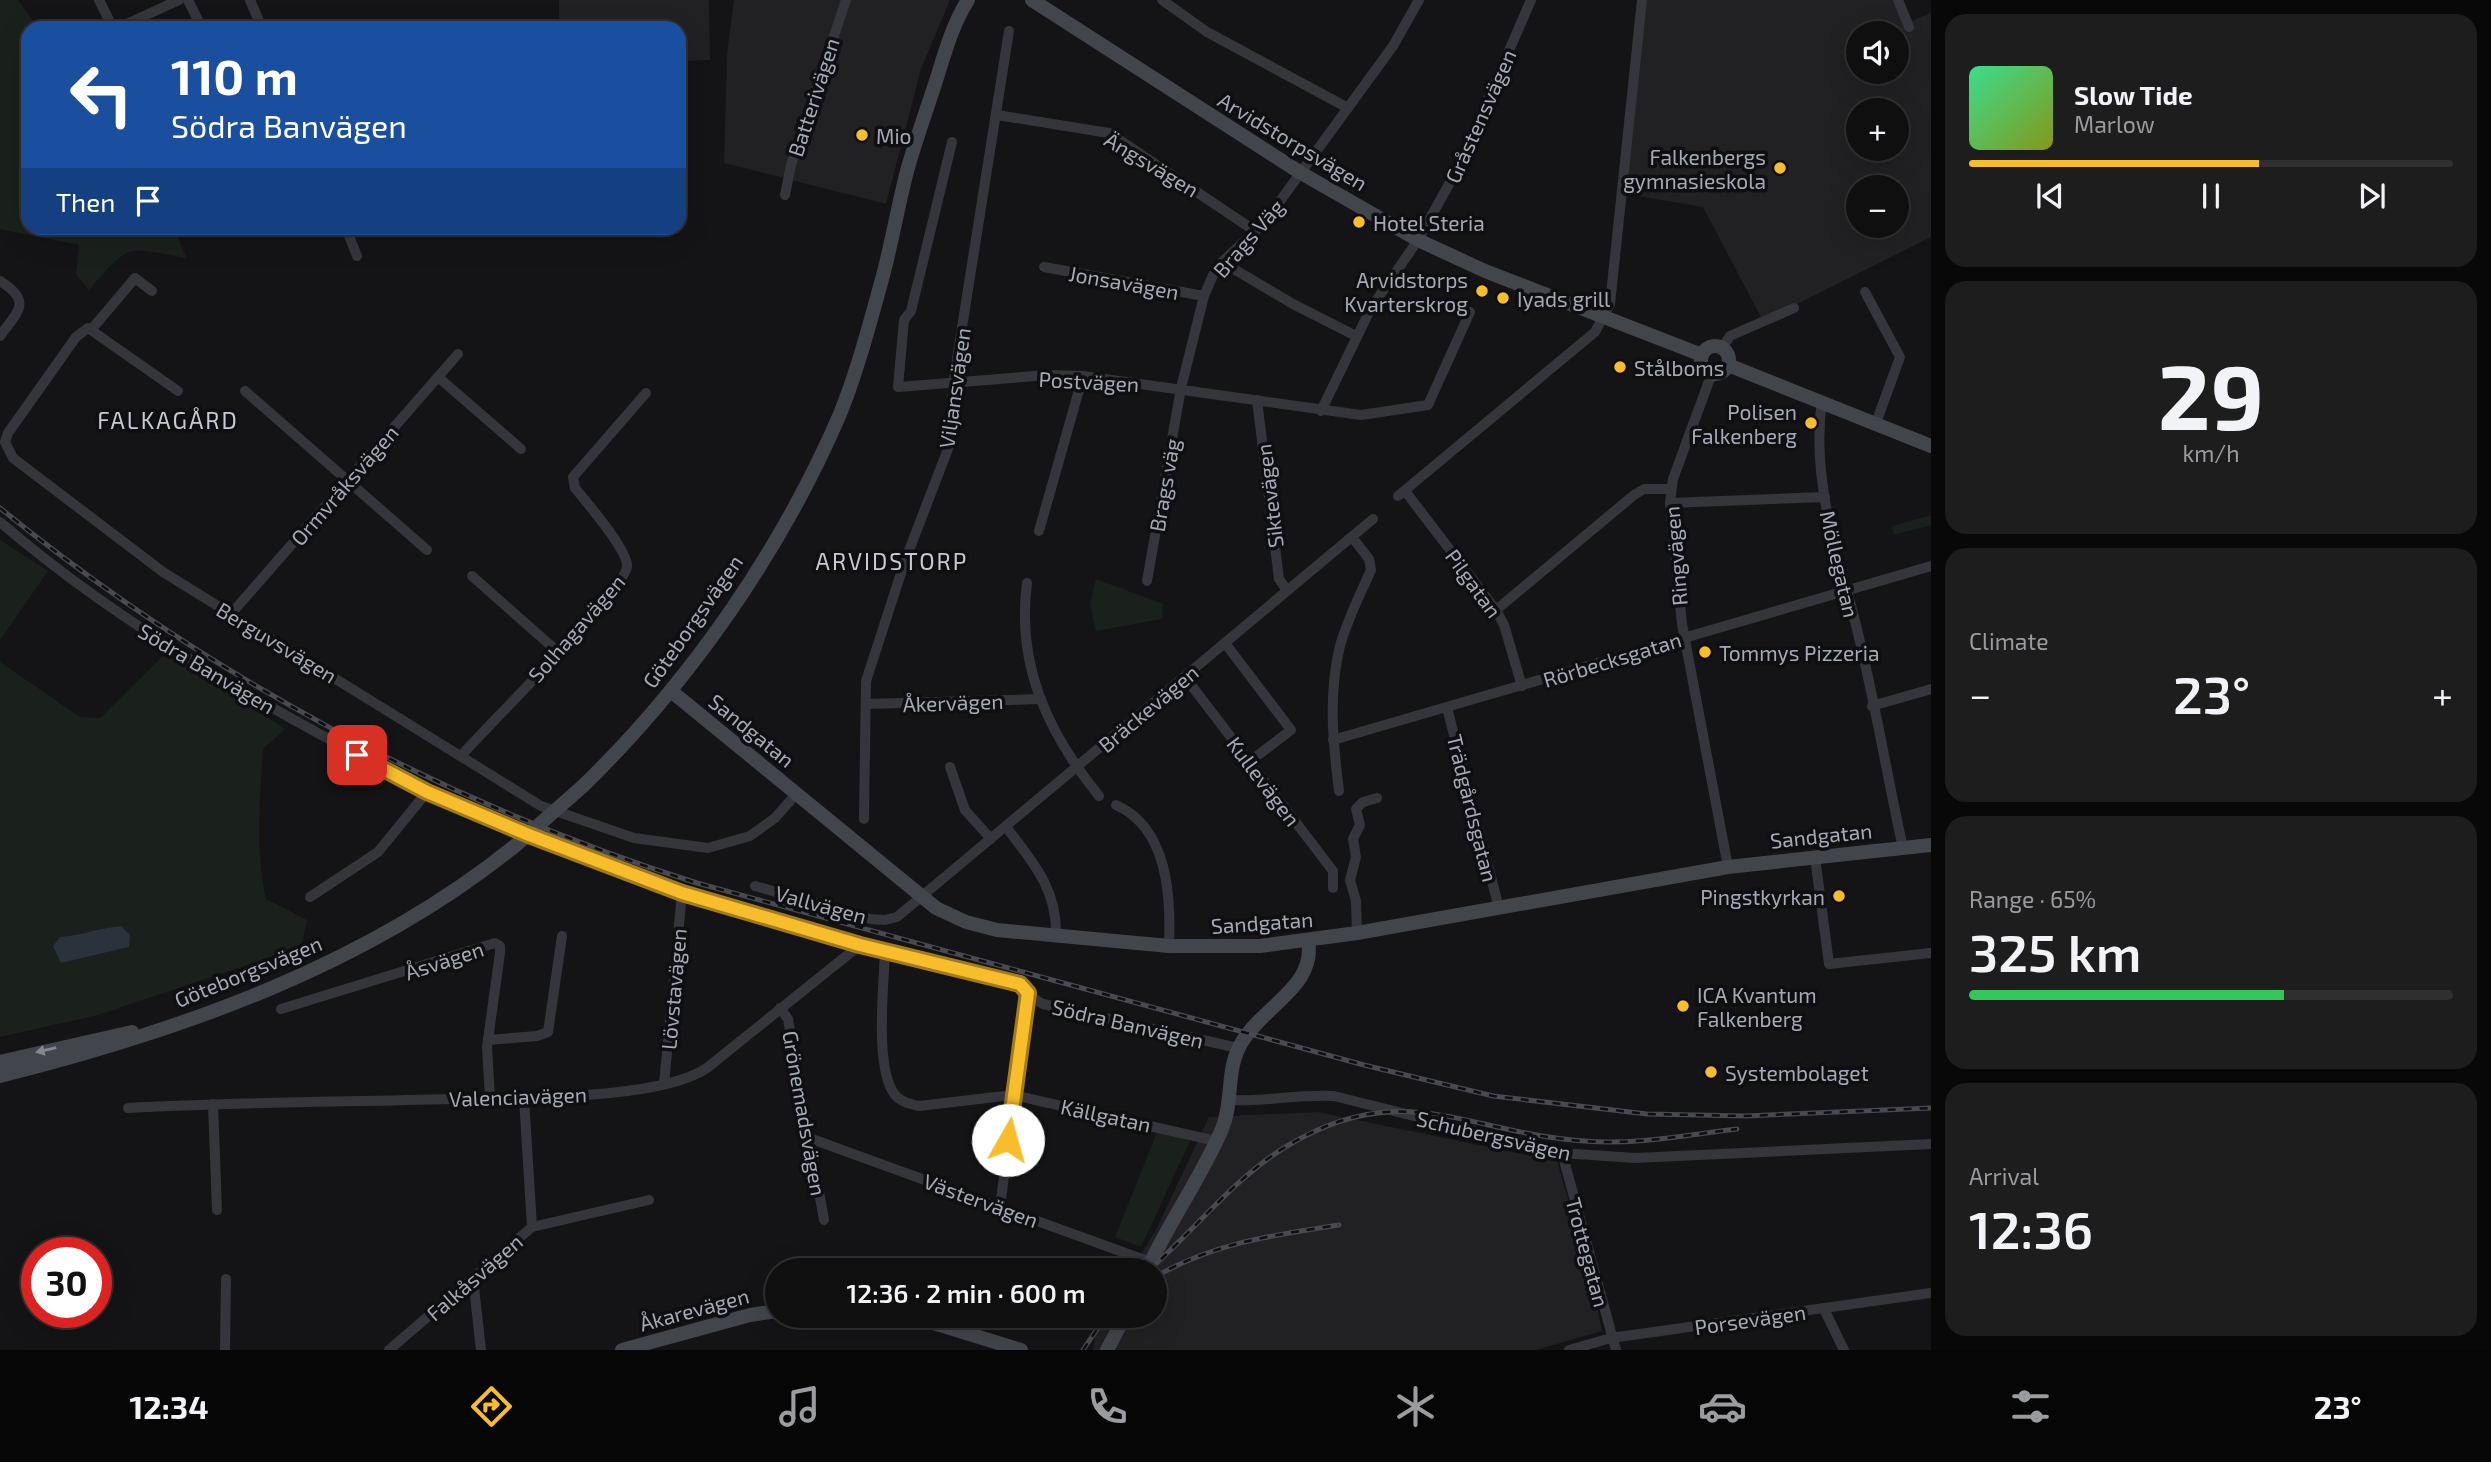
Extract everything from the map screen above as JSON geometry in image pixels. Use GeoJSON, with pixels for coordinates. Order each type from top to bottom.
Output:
{"type":"FeatureCollection","features":[{"type":"Feature","properties":{"kind":"main road","name":"Göteborgsvägen"},"geometry":{"type":"LineString","coordinates":[[0,1076],[108,1047],[235,1003],[356,949],[456,891],[516,845],[583,786],[671,691],[743,590],[798,501],[841,411],[881,282],[909,165],[951,37],[968,0]]}},
{"type":"Feature","properties":{"kind":"main road","name":"Arvidstorpsvägen"},"geometry":{"type":"LineString","coordinates":[[1032,0],[1051,5],[1301,173],[1418,240],[1485,271],[1702,355]]}},
{"type":"Feature","properties":{"kind":"main road"},"geometry":{"type":"LineString","coordinates":[[1708,348],[1722,348],[1728,357],[1728,365],[1720,373],[1704,369],[1702,355],[1708,348]]}},
{"type":"Feature","properties":{"kind":"main road"},"geometry":{"type":"LineString","coordinates":[[1728,365],[1931,446]]}},
{"type":"Feature","properties":{"kind":"main road","name":"Sandgatan"},"geometry":{"type":"LineString","coordinates":[[671,691],[936,908],[967,922],[997,930],[1056,937],[1215,948],[1308,940],[1728,867],[1931,845]]}},
{"type":"Feature","properties":{"kind":"main road"},"geometry":{"type":"LineString","coordinates":[[1152,1258],[1223,1127],[1231,1072],[1238,1048],[1254,1025],[1305,974],[1311,960],[1308,940]]}},
{"type":"Feature","properties":{"kind":"main road","name":"Göteborgsvägen"},"geometry":{"type":"LineString","coordinates":[[0,1062],[116,1034],[161,1027]]}},
{"type":"Feature","properties":{"kind":"main road","name":"Åkarevägen"},"geometry":{"type":"LineString","coordinates":[[622,1350],[765,1313]]}},
{"type":"Feature","properties":{"kind":"main road"},"geometry":{"type":"LineString","coordinates":[[950,1328],[1021,1350]]}},
{"type":"Feature","properties":{"kind":"main road"},"geometry":{"type":"LineString","coordinates":[[1107,1350],[1119,1328]]}},
{"type":"Feature","properties":{"kind":"street"},"geometry":{"type":"LineString","coordinates":[[99,0],[110,21]]}},
{"type":"Feature","properties":{"kind":"street"},"geometry":{"type":"LineString","coordinates":[[133,21],[179,0]]}},
{"type":"Feature","properties":{"kind":"street"},"geometry":{"type":"LineString","coordinates":[[188,0],[198,21]]}},
{"type":"Feature","properties":{"kind":"street"},"geometry":{"type":"LineString","coordinates":[[250,0],[259,21]]}},
{"type":"Feature","properties":{"kind":"street","name":"Batterivägen"},"geometry":{"type":"LineString","coordinates":[[785,195],[790,166],[846,0]]}},
{"type":"Feature","properties":{"kind":"street"},"geometry":{"type":"LineString","coordinates":[[1162,0],[1207,32],[1348,108]]}},
{"type":"Feature","properties":{"kind":"street","name":"Brags Väg"},"geometry":{"type":"LineString","coordinates":[[1181,388],[1203,296],[1222,262],[1255,232],[1301,173],[1393,46],[1419,0]]}},
{"type":"Feature","properties":{"kind":"street","name":"Gråstensvägen"},"geometry":{"type":"LineString","coordinates":[[1321,411],[1371,308],[1418,240],[1458,168],[1531,0]]}},
{"type":"Feature","properties":{"kind":"street"},"geometry":{"type":"LineString","coordinates":[[1605,317],[1617,254],[1642,0]]}},
{"type":"Feature","properties":{"kind":"street"},"geometry":{"type":"LineString","coordinates":[[1898,0],[1907,21]]}},
{"type":"Feature","properties":{"kind":"street","name":"Viljansvägen"},"geometry":{"type":"LineString","coordinates":[[864,819],[866,681],[875,648],[951,441],[953,384],[1009,30]]}},
{"type":"Feature","properties":{"kind":"street","name":"Ängsvägen"},"geometry":{"type":"LineString","coordinates":[[997,115],[1109,133],[1255,232]]}},
{"type":"Feature","properties":{"kind":"street","name":"Postvägen"},"geometry":{"type":"LineString","coordinates":[[952,142],[911,311],[904,320],[898,387],[1048,375],[1083,376],[1361,415],[1428,405],[1470,312]]}},
{"type":"Feature","properties":{"kind":"street"},"geometry":{"type":"LineString","coordinates":[[349,235],[357,256]]}},
{"type":"Feature","properties":{"kind":"street"},"geometry":{"type":"LineString","coordinates":[[1222,262],[1293,304],[1356,336]]}},
{"type":"Feature","properties":{"kind":"street","name":"Jonsavägen"},"geometry":{"type":"LineString","coordinates":[[1044,267],[1203,296]]}},
{"type":"Feature","properties":{"kind":"street"},"geometry":{"type":"LineString","coordinates":[[152,291],[135,278],[91,330],[177,391]]}},
{"type":"Feature","properties":{"kind":"street"},"geometry":{"type":"LineString","coordinates":[[0,281],[18,293],[21,302],[20,309],[0,337]]}},
{"type":"Feature","properties":{"kind":"street"},"geometry":{"type":"LineString","coordinates":[[1865,292],[1900,357],[1876,423]]}},
{"type":"Feature","properties":{"kind":"street"},"geometry":{"type":"LineString","coordinates":[[1722,348],[1730,335],[1794,308]]}},
{"type":"Feature","properties":{"kind":"street","name":"Pilgatan"},"geometry":{"type":"LineString","coordinates":[[1522,686],[1504,625],[1496,610],[1402,494],[1595,332],[1605,317]]}},
{"type":"Feature","properties":{"kind":"street","name":"Berguvsvägen"},"geometry":{"type":"LineString","coordinates":[[91,330],[88,328],[76,337],[8,433],[7,449],[13,458],[90,519],[163,572],[541,806],[634,838],[677,846],[708,848],[750,836],[775,818],[797,793]]}},
{"type":"Feature","properties":{"kind":"street","name":"Ormvråksvägen"},"geometry":{"type":"LineString","coordinates":[[230,615],[458,354]]}},
{"type":"Feature","properties":{"kind":"street","name":"Ringvägen"},"geometry":{"type":"LineString","coordinates":[[1712,373],[1670,489],[1670,503],[1684,637],[1728,867]]}},
{"type":"Feature","properties":{"kind":"street"},"geometry":{"type":"LineString","coordinates":[[1039,531],[1083,376]]}},
{"type":"Feature","properties":{"kind":"street"},"geometry":{"type":"LineString","coordinates":[[438,377],[521,449]]}},
{"type":"Feature","properties":{"kind":"street","name":"Brags väg"},"geometry":{"type":"LineString","coordinates":[[1147,581],[1181,388]]}},
{"type":"Feature","properties":{"kind":"street"},"geometry":{"type":"LineString","coordinates":[[245,391],[427,550]]}},
{"type":"Feature","properties":{"kind":"street","name":"Solhagavägen"},"geometry":{"type":"LineString","coordinates":[[461,756],[620,583],[627,567],[625,556],[575,488],[573,477],[646,393]]}},
{"type":"Feature","properties":{"kind":"street","name":"Siktevägen"},"geometry":{"type":"LineString","coordinates":[[1257,400],[1279,579],[1287,590]]}},
{"type":"Feature","properties":{"kind":"street","name":"Möllegatan"},"geometry":{"type":"LineString","coordinates":[[1822,402],[1819,418],[1825,497],[1903,848]]}},
{"type":"Feature","properties":{"kind":"street"},"geometry":{"type":"LineString","coordinates":[[1496,610],[1634,495],[1644,489],[1670,489]]}},
{"type":"Feature","properties":{"kind":"street"},"geometry":{"type":"LineString","coordinates":[[1670,503],[1825,497]]}},
{"type":"Feature","properties":{"kind":"street","name":"Bräckevägen"},"geometry":{"type":"LineString","coordinates":[[922,897],[1373,519]]}},
{"type":"Feature","properties":{"kind":"street","name":"Södra Banvägen"},"geometry":{"type":"LineString","coordinates":[[0,522],[94,598],[191,661],[427,792],[548,844],[682,893],[860,945],[1020,984],[1043,1004],[1238,1048]]}},
{"type":"Feature","properties":{"kind":"street"},"geometry":{"type":"LineString","coordinates":[[1339,791],[1332,711],[1340,646],[1371,570],[1369,559],[1352,537]]}},
{"type":"Feature","properties":{"kind":"street","name":"Rörbecksgatan"},"geometry":{"type":"LineString","coordinates":[[1333,740],[1931,566]]}},
{"type":"Feature","properties":{"kind":"street"},"geometry":{"type":"LineString","coordinates":[[472,576],[558,652]]}},
{"type":"Feature","properties":{"kind":"street"},"geometry":{"type":"LineString","coordinates":[[1027,583],[1023,625],[1034,687],[1077,768],[1099,796]]}},
{"type":"Feature","properties":{"kind":"street"},"geometry":{"type":"LineString","coordinates":[[1225,643],[1291,730],[1250,762]]}},
{"type":"Feature","properties":{"kind":"street","name":"Kullevägen"},"geometry":{"type":"LineString","coordinates":[[1185,677],[1333,871],[1333,888]]}},
{"type":"Feature","properties":{"kind":"street"},"geometry":{"type":"LineString","coordinates":[[1872,706],[1931,689]]}},
{"type":"Feature","properties":{"kind":"street","name":"Åkervägen"},"geometry":{"type":"LineString","coordinates":[[866,705],[1041,699]]}},
{"type":"Feature","properties":{"kind":"street","name":"Trädgårdsgatan"},"geometry":{"type":"LineString","coordinates":[[1447,708],[1499,908]]}},
{"type":"Feature","properties":{"kind":"street"},"geometry":{"type":"LineString","coordinates":[[950,767],[965,810],[991,839]]}},
{"type":"Feature","properties":{"kind":"street"},"geometry":{"type":"LineString","coordinates":[[310,897],[334,884],[378,852],[427,792]]}},
{"type":"Feature","properties":{"kind":"street"},"geometry":{"type":"LineString","coordinates":[[1357,933],[1356,901],[1350,880],[1356,857],[1353,839],[1360,824],[1356,809],[1363,802],[1377,799]]}},
{"type":"Feature","properties":{"kind":"street"},"geometry":{"type":"LineString","coordinates":[[1116,805],[1134,812],[1144,825],[1162,864],[1170,908],[1169,946]]}},
{"type":"Feature","properties":{"kind":"street"},"geometry":{"type":"LineString","coordinates":[[1006,827],[1044,877],[1052,895],[1056,937]]}},
{"type":"Feature","properties":{"kind":"street"},"geometry":{"type":"LineString","coordinates":[[1815,857],[1829,964],[1931,953]]}},
{"type":"Feature","properties":{"kind":"street","name":"Vallvägen"},"geometry":{"type":"LineString","coordinates":[[755,886],[885,920],[910,909],[922,897]]}},
{"type":"Feature","properties":{"kind":"street","name":"Lövstavägen"},"geometry":{"type":"LineString","coordinates":[[664,1084],[682,893]]}},
{"type":"Feature","properties":{"kind":"street"},"geometry":{"type":"LineString","coordinates":[[488,1040],[537,1036],[548,1032],[562,936]]}},
{"type":"Feature","properties":{"kind":"street","name":"Åsvägen"},"geometry":{"type":"LineString","coordinates":[[281,1009],[495,943],[500,946],[500,953],[488,1040],[490,1098]]}},
{"type":"Feature","properties":{"kind":"street","name":"Valenciavägen"},"geometry":{"type":"LineString","coordinates":[[128,1108],[524,1098],[664,1084],[697,1075],[860,945]]}},
{"type":"Feature","properties":{"kind":"street","name":"Källgatan"},"geometry":{"type":"LineString","coordinates":[[885,950],[884,1061],[888,1081],[896,1096],[906,1103],[919,1106],[1013,1096],[1216,1141]]}},
{"type":"Feature","properties":{"kind":"street"},"geometry":{"type":"LineString","coordinates":[[1000,1207],[1028,993]]}},
{"type":"Feature","properties":{"kind":"street","name":"Grönemadsvägen"},"geometry":{"type":"LineString","coordinates":[[780,1008],[788,1019],[824,1220]]}},
{"type":"Feature","properties":{"kind":"street","name":"Schubergsvägen"},"geometry":{"type":"LineString","coordinates":[[1228,1100],[1270,1101],[1310,1095],[1334,1096],[1562,1153],[1635,1158],[1931,1144]]}},
{"type":"Feature","properties":{"kind":"street"},"geometry":{"type":"LineString","coordinates":[[524,1098],[533,1227]]}},
{"type":"Feature","properties":{"kind":"street"},"geometry":{"type":"LineString","coordinates":[[213,1104],[217,1210]]}},
{"type":"Feature","properties":{"kind":"street","name":"Västervägen"},"geometry":{"type":"LineString","coordinates":[[811,1139],[1000,1207],[1128,1258]]}},
{"type":"Feature","properties":{"kind":"street","name":"Trottegatan"},"geometry":{"type":"LineString","coordinates":[[1562,1153],[1616,1350]]}},
{"type":"Feature","properties":{"kind":"street","name":"Falkåsvägen"},"geometry":{"type":"LineString","coordinates":[[388,1350],[533,1227],[649,1200]]}},
{"type":"Feature","properties":{"kind":"street"},"geometry":{"type":"LineString","coordinates":[[225,1350],[226,1279]]}},
{"type":"Feature","properties":{"kind":"street"},"geometry":{"type":"LineString","coordinates":[[469,1282],[474,1287],[481,1350]]}},
{"type":"Feature","properties":{"kind":"street","name":"Porsevägen"},"geometry":{"type":"LineString","coordinates":[[1569,1350],[1611,1338],[1931,1293]]}},
{"type":"Feature","properties":{"kind":"street"},"geometry":{"type":"LineString","coordinates":[[1824,1309],[1844,1350]]}},
{"type":"Feature","properties":{"kind":"shaded area"},"geometry":{"type":"Polygon","coordinates":[[[0,0],[18,0],[33,21],[21,21],[21,233],[0,229],[0,0]]]}},
{"type":"Feature","properties":{"kind":"shaded area"},"geometry":{"type":"Polygon","coordinates":[[[559,0],[709,0],[710,60],[686,61],[686,21],[559,21],[559,0]]]}},
{"type":"Feature","properties":{"kind":"shaded area"},"geometry":{"type":"Polygon","coordinates":[[[734,0],[950,0],[921,69],[886,204],[724,163],[727,54],[734,0]]]}},
{"type":"Feature","properties":{"kind":"shaded area","name":"Falkenbergs gymnasieskola"},"geometry":{"type":"Polygon","coordinates":[[[1638,0],[1894,0],[1903,21],[1846,21],[1846,84],[1909,84],[1909,22],[1931,13],[1931,237],[1763,321],[1703,207],[1626,194],[1638,0]]]}},
{"type":"Feature","properties":{"kind":"shaded area"},"geometry":{"type":"Polygon","coordinates":[[[30,235],[176,235],[187,258],[152,252],[131,252],[114,262],[89,290],[76,274],[79,245],[30,235]]]}},
{"type":"Feature","properties":{"kind":"shaded area"},"geometry":{"type":"Polygon","coordinates":[[[1931,515],[1931,525],[1894,535],[1892,526],[1931,515]]]}},
{"type":"Feature","properties":{"kind":"shaded area"},"geometry":{"type":"Polygon","coordinates":[[[0,540],[48,571],[0,640],[0,540]]]}},
{"type":"Feature","properties":{"kind":"shaded area"},"geometry":{"type":"Polygon","coordinates":[[[1096,579],[1163,604],[1162,619],[1096,631],[1090,604],[1096,579]]]}},
{"type":"Feature","properties":{"kind":"shaded area"},"geometry":{"type":"Polygon","coordinates":[[[169,650],[285,729],[263,749],[260,862],[266,899],[307,920],[301,947],[98,1015],[0,1037],[0,662],[80,717],[100,718],[169,650]],[[121,926],[60,937],[61,963],[129,947],[121,926]]]}},
{"type":"Feature","properties":{"kind":"shaded area"},"geometry":{"type":"Polygon","coordinates":[[[121,926],[130,935],[129,947],[61,963],[53,946],[60,937],[121,926]]]}},
{"type":"Feature","properties":{"kind":"shaded area"},"geometry":{"type":"Polygon","coordinates":[[[1318,1112],[1557,1161],[1588,1268],[1602,1331],[1536,1350],[1093,1350],[1096,1328],[1167,1328],[1167,1258],[1138,1258],[1155,1232],[1209,1117],[1318,1112]]]}},
{"type":"Feature","properties":{"kind":"shaded area"},"geometry":{"type":"Polygon","coordinates":[[[1158,1130],[1190,1141],[1141,1247],[1115,1237],[1158,1130]]]}},
{"type":"Feature","properties":{"kind":"railway"},"geometry":{"type":"LineString","coordinates":[[0,508],[79,569],[160,626],[244,679],[331,728],[510,814],[603,851],[697,883],[1364,1065],[1493,1096],[1647,1114],[1746,1116],[1931,1108]]}},
{"type":"Feature","properties":{"kind":"railway"},"geometry":{"type":"LineString","coordinates":[[1162,1258],[1232,1189],[1268,1159],[1328,1125],[1366,1115],[1401,1112],[1435,1114],[1542,1136],[1603,1142],[1661,1139],[1737,1129]]}},
{"type":"Feature","properties":{"kind":"railway"},"geometry":{"type":"LineString","coordinates":[[1167,1270],[1199,1256],[1244,1242],[1339,1225]]}},
{"type":"Feature","properties":{"kind":"railway"},"geometry":{"type":"LineString","coordinates":[[1083,1350],[1098,1328]]}},
{"type":"Feature","properties":{"kind":"place","name":"Mio"},"geometry":{"type":"Point","coordinates":[862,135]}},
{"type":"Feature","properties":{"kind":"place","name":"Falkenbergs gymnasieskola"},"geometry":{"type":"Point","coordinates":[1780,168]}},
{"type":"Feature","properties":{"kind":"place","name":"Hotel Steria"},"geometry":{"type":"Point","coordinates":[1359,222]}},
{"type":"Feature","properties":{"kind":"place","name":"Arvidstorps Kvarterskrog"},"geometry":{"type":"Point","coordinates":[1482,291]}},
{"type":"Feature","properties":{"kind":"place","name":"Iyads grill"},"geometry":{"type":"Point","coordinates":[1503,298]}},
{"type":"Feature","properties":{"kind":"place","name":"Stålboms"},"geometry":{"type":"Point","coordinates":[1620,367]}},
{"type":"Feature","properties":{"kind":"place","name":"Polisen Falkenberg"},"geometry":{"type":"Point","coordinates":[1811,423]}},
{"type":"Feature","properties":{"kind":"place","name":"Tommys Pizzeria"},"geometry":{"type":"Point","coordinates":[1705,652]}},
{"type":"Feature","properties":{"kind":"place","name":"Pingstkyrkan"},"geometry":{"type":"Point","coordinates":[1839,896]}},
{"type":"Feature","properties":{"kind":"place","name":"ICA Kvantum Falkenberg"},"geometry":{"type":"Point","coordinates":[1683,1006]}},
{"type":"Feature","properties":{"kind":"place","name":"Systembolaget"},"geometry":{"type":"Point","coordinates":[1711,1072]}},
{"type":"Feature","properties":{"kind":"district","name":"FALKAGÅRD"},"geometry":{"type":"Point","coordinates":[168,420]}},
{"type":"Feature","properties":{"kind":"district","name":"ARVIDSTORP"},"geometry":{"type":"Point","coordinates":[892,561]}},
{"type":"Feature","properties":{"kind":"route"},"geometry":{"type":"LineString","coordinates":[[357,755],[427,792],[548,844],[644,880],[860,945],[1020,984],[1028,993],[1008,1140]]}}]}
